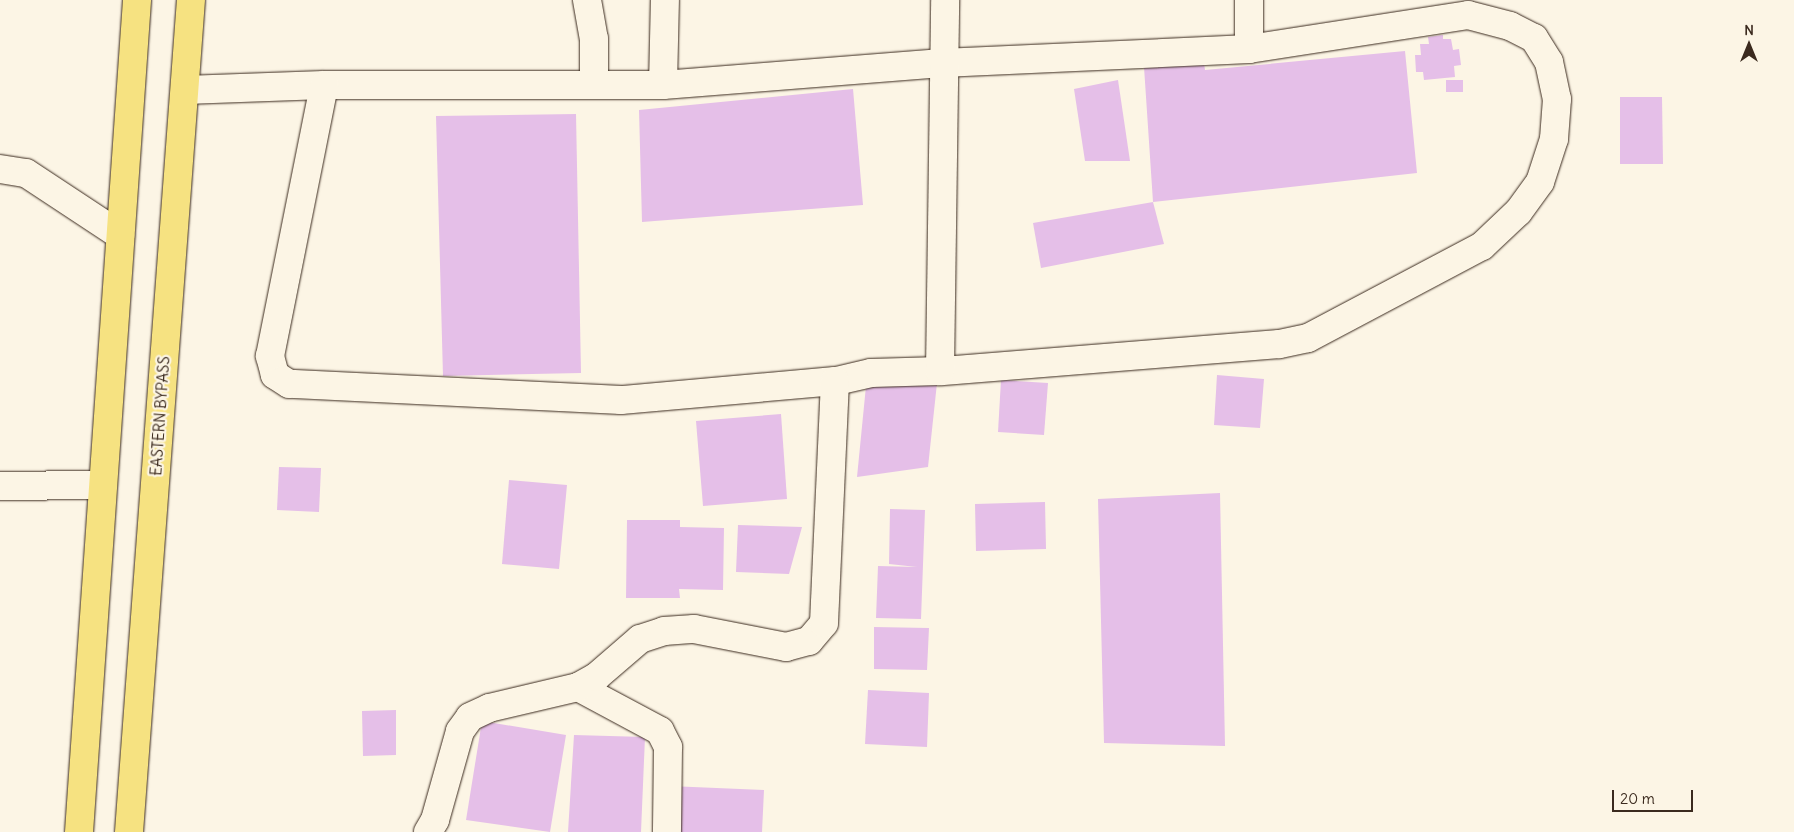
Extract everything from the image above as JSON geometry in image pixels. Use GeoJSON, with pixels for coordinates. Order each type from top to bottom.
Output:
{"type":"FeatureCollection","features":[{"type":"Feature","properties":{"kind":"main road"},"geometry":{"type":"LineString","coordinates":[[79,832],[137,0]]}},
{"type":"Feature","properties":{"kind":"main road","name":"EASTERN BYPASS"},"geometry":{"type":"LineString","coordinates":[[129,832],[191,0]]}},
{"type":"Feature","properties":{"kind":"street"},"geometry":{"type":"LineString","coordinates":[[587,0],[594,39],[594,84]]}},
{"type":"Feature","properties":{"kind":"street"},"geometry":{"type":"LineString","coordinates":[[663,85],[665,0]]}},
{"type":"Feature","properties":{"kind":"street"},"geometry":{"type":"LineString","coordinates":[[940,371],[944,0]]}},
{"type":"Feature","properties":{"kind":"street"},"geometry":{"type":"LineString","coordinates":[[1248,0],[1249,49]]}},
{"type":"Feature","properties":{"kind":"street"},"geometry":{"type":"LineString","coordinates":[[185,90],[324,85],[663,85],[942,63],[1249,49],[1472,8],[1534,38],[1549,62],[1557,99],[1554,139],[1540,182],[1518,212],[1482,246],[1308,338],[1278,344],[940,371],[871,373],[836,380],[622,400],[289,384],[275,375],[270,356],[324,85]]}},
{"type":"Feature","properties":{"kind":"street"},"geometry":{"type":"LineString","coordinates":[[0,170],[26,172],[120,235]]}},
{"type":"Feature","properties":{"kind":"street"},"geometry":{"type":"LineString","coordinates":[[428,832],[434,820],[460,731],[470,717],[489,708],[578,687],[596,677],[640,640],[664,630],[694,629],[786,648],[809,641],[824,623],[836,380]]}},
{"type":"Feature","properties":{"kind":"street"},"geometry":{"type":"LineString","coordinates":[[0,486],[103,485]]}},
{"type":"Feature","properties":{"kind":"street"},"geometry":{"type":"LineString","coordinates":[[578,687],[660,731],[668,748],[667,832]]}},
{"type":"Feature","properties":{"kind":"building"},"geometry":{"type":"Polygon","coordinates":[[[1443,35],[1443,39],[1451,39],[1453,50],[1459,49],[1461,65],[1454,66],[1455,77],[1424,80],[1423,72],[1416,72],[1415,55],[1421,55],[1420,44],[1429,44],[1428,37],[1443,35]]]}},
{"type":"Feature","properties":{"kind":"building"},"geometry":{"type":"Polygon","coordinates":[[[1405,51],[1417,173],[1153,202],[1144,67],[1204,63],[1205,70],[1405,51]]]}},
{"type":"Feature","properties":{"kind":"building"},"geometry":{"type":"Polygon","coordinates":[[[1118,80],[1130,161],[1085,161],[1074,89],[1118,80]]]}},
{"type":"Feature","properties":{"kind":"building"},"geometry":{"type":"Polygon","coordinates":[[[1446,80],[1463,80],[1463,92],[1446,92],[1446,80]]]}},
{"type":"Feature","properties":{"kind":"building"},"geometry":{"type":"Polygon","coordinates":[[[853,89],[863,205],[642,222],[639,110],[853,89]]]}},
{"type":"Feature","properties":{"kind":"building"},"geometry":{"type":"Polygon","coordinates":[[[1620,97],[1662,97],[1663,164],[1620,164],[1620,97]]]}},
{"type":"Feature","properties":{"kind":"building"},"geometry":{"type":"Polygon","coordinates":[[[576,114],[581,373],[443,376],[436,116],[576,114]]]}},
{"type":"Feature","properties":{"kind":"building"},"geometry":{"type":"Polygon","coordinates":[[[1153,202],[1164,244],[1041,268],[1033,223],[1153,202]]]}},
{"type":"Feature","properties":{"kind":"building"},"geometry":{"type":"Polygon","coordinates":[[[1217,375],[1264,379],[1260,428],[1214,425],[1217,375]]]}},
{"type":"Feature","properties":{"kind":"building"},"geometry":{"type":"Polygon","coordinates":[[[867,376],[937,383],[928,467],[857,477],[867,376]]]}},
{"type":"Feature","properties":{"kind":"building"},"geometry":{"type":"Polygon","coordinates":[[[1001,380],[1048,383],[1044,435],[998,432],[1001,380]]]}},
{"type":"Feature","properties":{"kind":"building"},"geometry":{"type":"Polygon","coordinates":[[[781,414],[787,499],[703,506],[696,421],[781,414]]]}},
{"type":"Feature","properties":{"kind":"building"},"geometry":{"type":"Polygon","coordinates":[[[279,467],[321,468],[319,512],[277,510],[279,467]]]}},
{"type":"Feature","properties":{"kind":"building"},"geometry":{"type":"Polygon","coordinates":[[[509,480],[567,485],[559,569],[502,564],[509,480]]]}},
{"type":"Feature","properties":{"kind":"building"},"geometry":{"type":"Polygon","coordinates":[[[1220,493],[1225,746],[1104,743],[1098,499],[1220,493]]]}},
{"type":"Feature","properties":{"kind":"building"},"geometry":{"type":"Polygon","coordinates":[[[1045,502],[1046,549],[976,551],[975,504],[1045,502]]]}},
{"type":"Feature","properties":{"kind":"building"},"geometry":{"type":"Polygon","coordinates":[[[890,509],[925,510],[921,619],[876,618],[878,566],[917,567],[889,564],[890,509]]]}},
{"type":"Feature","properties":{"kind":"building"},"geometry":{"type":"Polygon","coordinates":[[[627,520],[680,520],[680,527],[724,528],[723,590],[679,589],[680,598],[626,598],[627,520]]]}},
{"type":"Feature","properties":{"kind":"building"},"geometry":{"type":"Polygon","coordinates":[[[738,525],[802,527],[789,574],[736,572],[738,525]]]}},
{"type":"Feature","properties":{"kind":"building"},"geometry":{"type":"Polygon","coordinates":[[[874,627],[929,628],[927,670],[874,669],[874,627]]]}},
{"type":"Feature","properties":{"kind":"building"},"geometry":{"type":"Polygon","coordinates":[[[868,690],[929,693],[927,747],[865,744],[868,690]]]}},
{"type":"Feature","properties":{"kind":"building"},"geometry":{"type":"Polygon","coordinates":[[[396,710],[396,755],[363,756],[362,711],[396,710]]]}},
{"type":"Feature","properties":{"kind":"building"},"geometry":{"type":"Polygon","coordinates":[[[482,721],[566,735],[550,832],[466,820],[482,721]]]}},
{"type":"Feature","properties":{"kind":"building"},"geometry":{"type":"Polygon","coordinates":[[[574,735],[645,737],[641,832],[568,832],[574,735]]]}},
{"type":"Feature","properties":{"kind":"building"},"geometry":{"type":"Polygon","coordinates":[[[669,786],[764,790],[762,832],[667,832],[669,786]]]}}]}
